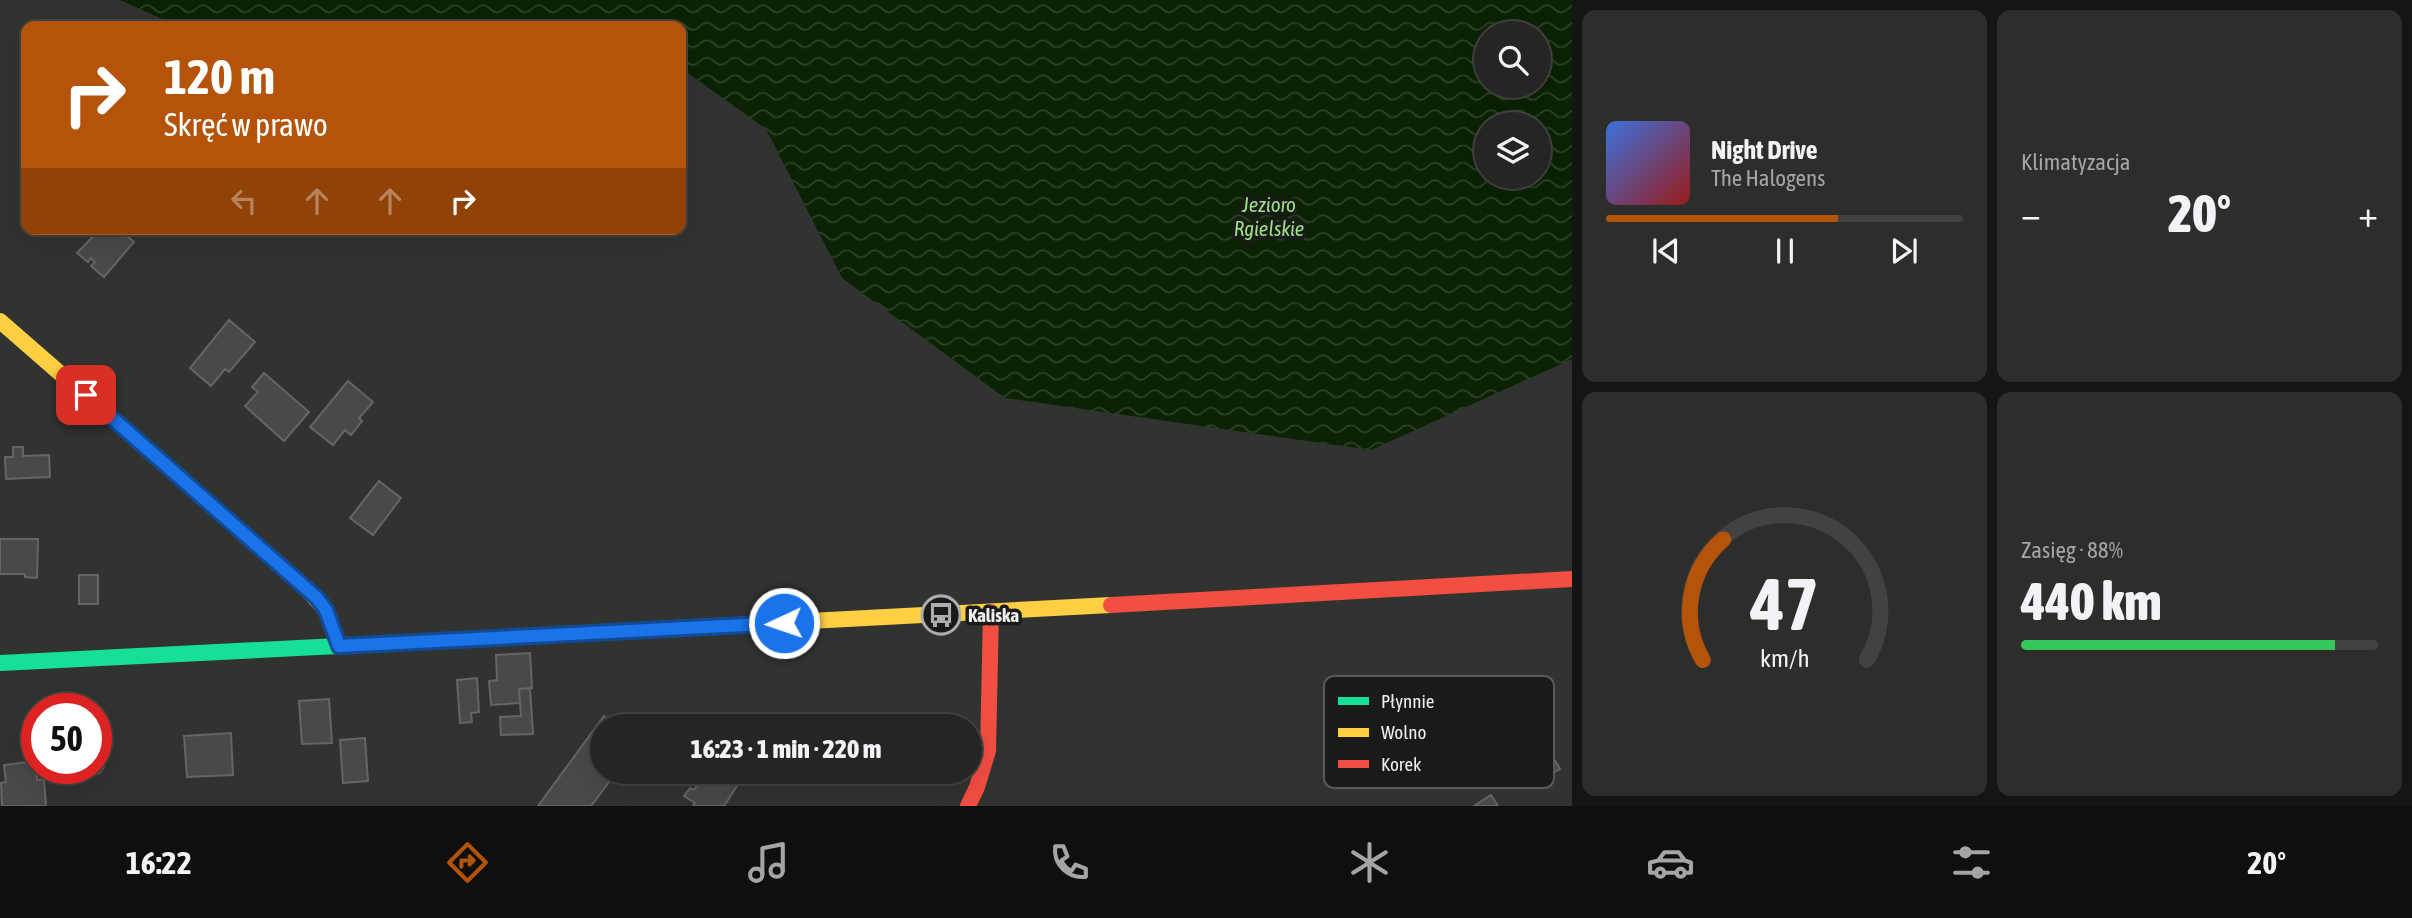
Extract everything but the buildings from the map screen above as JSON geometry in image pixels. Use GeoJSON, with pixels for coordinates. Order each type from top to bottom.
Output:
{"type":"FeatureCollection","features":[{"type":"Feature","properties":{"kind":"main road"},"geometry":{"type":"LineString","coordinates":[[0,321],[303,584],[326,610],[339,646]]}},
{"type":"Feature","properties":{"kind":"main road"},"geometry":{"type":"LineString","coordinates":[[0,663],[1572,579]]}},
{"type":"Feature","properties":{"kind":"main road"},"geometry":{"type":"LineString","coordinates":[[968,806],[988,751],[991,611]]}},
{"type":"Feature","properties":{"kind":"water","name":"Jezioro Rgielskie"},"geometry":{"type":"Polygon","coordinates":[[[120,0],[1572,0],[1572,359],[1371,450],[1005,398],[842,278],[766,129],[686,72],[686,21],[167,21],[120,0]]]}},
{"type":"Feature","properties":{"kind":"traffic: fast"},"geometry":{"type":"LineString","coordinates":[[0,663],[378,644]]}},
{"type":"Feature","properties":{"kind":"traffic: slow"},"geometry":{"type":"LineString","coordinates":[[0,321],[303,585],[326,610],[339,646]]}},
{"type":"Feature","properties":{"kind":"traffic: slow"},"geometry":{"type":"LineString","coordinates":[[622,631],[1111,605]]}},
{"type":"Feature","properties":{"kind":"traffic: jam"},"geometry":{"type":"LineString","coordinates":[[1111,605],[1572,579]]}},
{"type":"Feature","properties":{"kind":"traffic: jam"},"geometry":{"type":"LineString","coordinates":[[968,806],[988,751],[991,612]]}},
{"type":"Feature","properties":{"kind":"traffic: jam"},"geometry":{"type":"LineString","coordinates":[[378,644],[622,631]]}},
{"type":"Feature","properties":{"kind":"place","name":"Kaliska"},"geometry":{"type":"Point","coordinates":[941,615]}},
{"type":"Feature","properties":{"kind":"route"},"geometry":{"type":"LineString","coordinates":[[86,395],[303,584],[326,610],[339,646],[784,623]]}}]}
